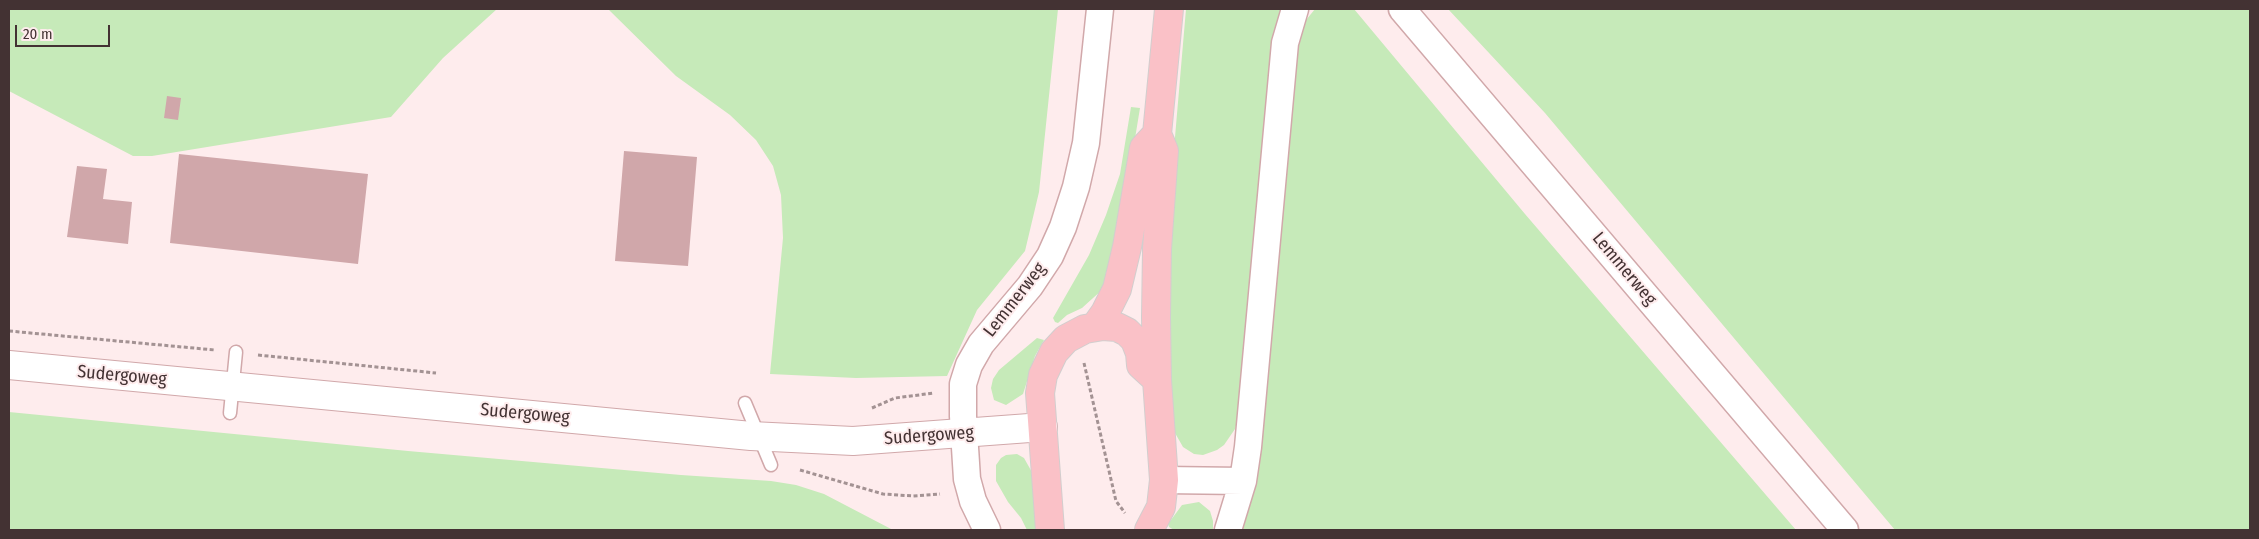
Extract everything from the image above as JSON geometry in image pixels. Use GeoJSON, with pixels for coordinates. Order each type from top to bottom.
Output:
{"type":"FeatureCollection","features":[{"type":"Feature","properties":{"kind":"main road"},"geometry":{"type":"LineString","coordinates":[[1141,524],[1161,508],[1164,480],[1157,380],[1157,248],[1164,151],[1157,134],[1169,9]]}},
{"type":"Feature","properties":{"kind":"main road"},"geometry":{"type":"LineString","coordinates":[[1095,327],[1112,300],[1120,279],[1144,148],[1157,134]]}},
{"type":"Feature","properties":{"kind":"main road"},"geometry":{"type":"LineString","coordinates":[[1067,530],[1066,522],[1049,518],[1042,427],[1040,386],[1048,362],[1054,352],[1066,339],[1077,332],[1103,326],[1117,327],[1132,337],[1138,347],[1141,365],[1157,380]]}},
{"type":"Feature","properties":{"kind":"street","name":"Lemmerweg"},"geometry":{"type":"LineString","coordinates":[[987,530],[969,490],[964,433],[963,390],[969,364],[980,344],[1016,304],[1041,270],[1056,243],[1069,211],[1082,164],[1089,126],[1100,9]]}},
{"type":"Feature","properties":{"kind":"street"},"geometry":{"type":"LineString","coordinates":[[1228,530],[1243,481],[1254,399],[1285,43],[1295,9]]}},
{"type":"Feature","properties":{"kind":"street","name":"Lemmerweg"},"geometry":{"type":"LineString","coordinates":[[1402,9],[1845,530]]}},
{"type":"Feature","properties":{"kind":"street","name":"Sudergoweg"},"geometry":{"type":"LineString","coordinates":[[9,365],[231,399],[760,436],[853,440],[1042,427]]}},
{"type":"Feature","properties":{"kind":"street"},"geometry":{"type":"LineString","coordinates":[[1164,480],[1243,481]]}},
{"type":"Feature","properties":{"kind":"lane"},"geometry":{"type":"LineString","coordinates":[[231,399],[236,352]]}},
{"type":"Feature","properties":{"kind":"lane"},"geometry":{"type":"LineString","coordinates":[[745,403],[760,436],[770,465]]}},
{"type":"Feature","properties":{"kind":"path"},"geometry":{"type":"LineString","coordinates":[[9,331],[444,374]]}},
{"type":"Feature","properties":{"kind":"path"},"geometry":{"type":"LineString","coordinates":[[1082,360],[1086,368],[1116,501],[1121,509],[1141,524]]}},
{"type":"Feature","properties":{"kind":"path"},"geometry":{"type":"LineString","coordinates":[[868,409],[895,398],[963,390]]}},
{"type":"Feature","properties":{"kind":"green space"},"geometry":{"type":"Polygon","coordinates":[[[9,9],[497,9],[443,58],[391,117],[152,156],[133,156],[9,91],[9,9]]]}},
{"type":"Feature","properties":{"kind":"green space"},"geometry":{"type":"Polygon","coordinates":[[[608,9],[1058,9],[1039,192],[1025,251],[977,310],[947,376],[856,378],[770,374],[783,238],[781,195],[773,166],[756,140],[730,115],[676,76],[608,9]]]}},
{"type":"Feature","properties":{"kind":"green space"},"geometry":{"type":"Polygon","coordinates":[[[1186,9],[1281,9],[1277,23],[1239,416],[1235,429],[1224,445],[1217,450],[1203,455],[1194,454],[1183,447],[1175,433],[1170,394],[1166,242],[1186,9]]]}},
{"type":"Feature","properties":{"kind":"green space"},"geometry":{"type":"Polygon","coordinates":[[[1315,9],[1354,9],[1525,214],[1796,530],[1241,530],[1296,44],[1302,25],[1315,9]]]}},
{"type":"Feature","properties":{"kind":"green space"},"geometry":{"type":"Polygon","coordinates":[[[1448,9],[2250,9],[2250,530],[1895,530],[1545,113],[1448,9]]]}},
{"type":"Feature","properties":{"kind":"green space"},"geometry":{"type":"Polygon","coordinates":[[[1131,107],[1140,108],[1118,242],[1103,289],[1082,308],[1067,315],[1058,323],[1055,322],[1053,318],[1089,255],[1106,215],[1120,174],[1131,107]]]}},
{"type":"Feature","properties":{"kind":"green space"},"geometry":{"type":"Polygon","coordinates":[[[1037,338],[1044,340],[1035,356],[1023,394],[1006,405],[994,400],[991,388],[993,379],[999,370],[1037,338]]]}},
{"type":"Feature","properties":{"kind":"green space"},"geometry":{"type":"Polygon","coordinates":[[[9,412],[408,451],[771,481],[796,485],[824,494],[893,530],[9,530],[9,412]]]}},
{"type":"Feature","properties":{"kind":"green space"},"geometry":{"type":"Polygon","coordinates":[[[1017,454],[1024,458],[1033,474],[1036,530],[1027,530],[996,481],[996,465],[1001,458],[1006,455],[1017,454]]]}},
{"type":"Feature","properties":{"kind":"green space"},"geometry":{"type":"Polygon","coordinates":[[[1199,502],[1210,511],[1213,530],[1174,530],[1169,527],[1168,524],[1182,505],[1199,502]]]}},
{"type":"Feature","properties":{"kind":"building"},"geometry":{"type":"Polygon","coordinates":[[[167,96],[181,98],[178,120],[164,118],[167,96]]]}},
{"type":"Feature","properties":{"kind":"building"},"geometry":{"type":"Polygon","coordinates":[[[624,151],[697,157],[688,266],[615,261],[624,151]]]}},
{"type":"Feature","properties":{"kind":"building"},"geometry":{"type":"Polygon","coordinates":[[[179,154],[368,174],[358,264],[170,243],[179,154]]]}},
{"type":"Feature","properties":{"kind":"building"},"geometry":{"type":"Polygon","coordinates":[[[77,166],[107,169],[103,199],[132,202],[128,244],[67,237],[77,166]]]}}]}
